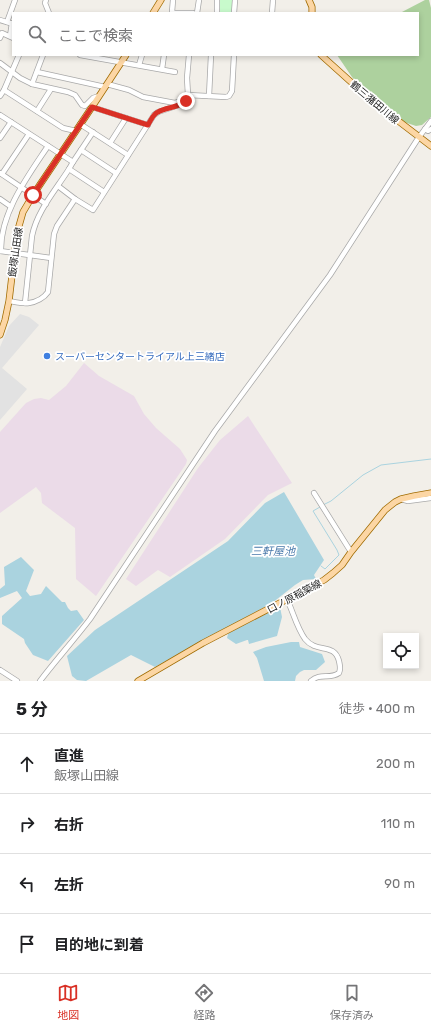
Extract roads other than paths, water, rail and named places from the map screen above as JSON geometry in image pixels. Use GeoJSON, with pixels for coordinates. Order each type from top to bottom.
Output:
{"type":"FeatureCollection","features":[{"type":"Feature","properties":{"kind":"main road"},"geometry":{"type":"LineString","coordinates":[[154,12],[161,0]]}},
{"type":"Feature","properties":{"kind":"main road"},"geometry":{"type":"LineString","coordinates":[[309,0],[312,7],[312,12]]}},
{"type":"Feature","properties":{"kind":"main road","name":"飯塚山田線"},"geometry":{"type":"LineString","coordinates":[[0,336],[9,301],[17,233],[23,212],[125,56]]}},
{"type":"Feature","properties":{"kind":"main road","name":"鶴三潴田川線"},"geometry":{"type":"LineString","coordinates":[[322,56],[371,100],[431,146]]}},
{"type":"Feature","properties":{"kind":"main road","name":"口ノ原稲築線"},"geometry":{"type":"LineString","coordinates":[[138,681],[204,643],[324,580],[342,565],[385,510],[401,499],[431,493]]}},
{"type":"Feature","properties":{"kind":"street"},"geometry":{"type":"LineString","coordinates":[[12,12],[14,0]]}},
{"type":"Feature","properties":{"kind":"street"},"geometry":{"type":"LineString","coordinates":[[46,0],[45,3],[49,12]]}},
{"type":"Feature","properties":{"kind":"street"},"geometry":{"type":"LineString","coordinates":[[172,12],[173,0]]}},
{"type":"Feature","properties":{"kind":"street"},"geometry":{"type":"LineString","coordinates":[[197,12],[198,0]]}},
{"type":"Feature","properties":{"kind":"street"},"geometry":{"type":"LineString","coordinates":[[217,0],[218,12]]}},
{"type":"Feature","properties":{"kind":"street"},"geometry":{"type":"LineString","coordinates":[[234,12],[235,0]]}},
{"type":"Feature","properties":{"kind":"street"},"geometry":{"type":"LineString","coordinates":[[272,12],[273,0]]}},
{"type":"Feature","properties":{"kind":"street"},"geometry":{"type":"LineString","coordinates":[[0,20],[11,23],[11,37],[2,33],[0,38]]}},
{"type":"Feature","properties":{"kind":"street"},"geometry":{"type":"LineString","coordinates":[[0,96],[19,56]]}},
{"type":"Feature","properties":{"kind":"street"},"geometry":{"type":"LineString","coordinates":[[32,84],[44,56]]}},
{"type":"Feature","properties":{"kind":"street"},"geometry":{"type":"LineString","coordinates":[[85,56],[175,72]]}},
{"type":"Feature","properties":{"kind":"street"},"geometry":{"type":"LineString","coordinates":[[112,61],[114,56]]}},
{"type":"Feature","properties":{"kind":"street"},"geometry":{"type":"LineString","coordinates":[[139,65],[142,56]]}},
{"type":"Feature","properties":{"kind":"street"},"geometry":{"type":"LineString","coordinates":[[162,69],[164,56]]}},
{"type":"Feature","properties":{"kind":"street"},"geometry":{"type":"LineString","coordinates":[[58,186],[93,210],[154,115],[186,101],[189,56]]}},
{"type":"Feature","properties":{"kind":"street"},"geometry":{"type":"LineString","coordinates":[[209,96],[211,56]]}},
{"type":"Feature","properties":{"kind":"street"},"geometry":{"type":"LineString","coordinates":[[37,72],[129,90],[143,97],[175,102],[187,97],[229,96],[232,91],[234,56]]}},
{"type":"Feature","properties":{"kind":"street"},"geometry":{"type":"LineString","coordinates":[[0,63],[20,78],[32,84],[75,95],[80,100],[82,105],[85,106],[93,98],[99,96]]}},
{"type":"Feature","properties":{"kind":"street"},"geometry":{"type":"LineString","coordinates":[[37,111],[51,89]]}},
{"type":"Feature","properties":{"kind":"street"},"geometry":{"type":"LineString","coordinates":[[4,90],[63,128],[76,131]]}},
{"type":"Feature","properties":{"kind":"street"},"geometry":{"type":"LineString","coordinates":[[92,107],[148,125]]}},
{"type":"Feature","properties":{"kind":"street"},"geometry":{"type":"LineString","coordinates":[[0,115],[73,162]]}},
{"type":"Feature","properties":{"kind":"street"},"geometry":{"type":"LineString","coordinates":[[110,143],[126,118]]}},
{"type":"Feature","properties":{"kind":"street"},"geometry":{"type":"LineString","coordinates":[[40,681],[52,664],[72,643],[90,619],[216,431],[330,276],[419,137],[431,121]]}},
{"type":"Feature","properties":{"kind":"street"},"geometry":{"type":"LineString","coordinates":[[0,138],[11,122]]}},
{"type":"Feature","properties":{"kind":"street"},"geometry":{"type":"LineString","coordinates":[[80,124],[128,155]]}},
{"type":"Feature","properties":{"kind":"street"},"geometry":{"type":"LineString","coordinates":[[425,129],[428,131],[431,129]]}},
{"type":"Feature","properties":{"kind":"street"},"geometry":{"type":"LineString","coordinates":[[24,303],[34,227],[42,209],[93,132]]}},
{"type":"Feature","properties":{"kind":"street"},"geometry":{"type":"LineString","coordinates":[[29,134],[1,174],[46,204]]}},
{"type":"Feature","properties":{"kind":"street"},"geometry":{"type":"LineString","coordinates":[[48,146],[10,206],[2,226],[0,251],[51,258]]}},
{"type":"Feature","properties":{"kind":"street"},"geometry":{"type":"LineString","coordinates":[[81,150],[116,173]]}},
{"type":"Feature","properties":{"kind":"street"},"geometry":{"type":"LineString","coordinates":[[69,169],[104,192]]}},
{"type":"Feature","properties":{"kind":"street"},"geometry":{"type":"LineString","coordinates":[[0,199],[10,206]]}},
{"type":"Feature","properties":{"kind":"street"},"geometry":{"type":"LineString","coordinates":[[9,301],[28,303],[43,298],[48,292],[54,234],[75,199]]}},
{"type":"Feature","properties":{"kind":"street"},"geometry":{"type":"LineString","coordinates":[[314,493],[351,552]]}},
{"type":"Feature","properties":{"kind":"street"},"geometry":{"type":"LineString","coordinates":[[401,499],[408,501],[431,498]]}},
{"type":"Feature","properties":{"kind":"street"},"geometry":{"type":"LineString","coordinates":[[287,600],[306,640],[316,648],[334,652],[338,657],[340,670],[339,674],[332,677],[317,677],[311,681]]}},
{"type":"Feature","properties":{"kind":"street"},"geometry":{"type":"LineString","coordinates":[[0,670],[17,681]]}},
{"type":"Feature","properties":{"kind":"water","name":"三軒屋池"},"geometry":{"type":"Polygon","coordinates":[[[284,492],[324,560],[314,575],[316,579],[303,580],[272,603],[155,667],[131,655],[86,681],[77,680],[72,676],[67,656],[95,630],[228,541],[265,503],[284,492]]]}},
{"type":"Feature","properties":{"kind":"water"},"geometry":{"type":"Polygon","coordinates":[[[21,557],[34,570],[26,591],[30,596],[41,594],[46,586],[62,602],[65,602],[71,611],[77,610],[84,620],[48,661],[33,655],[24,639],[2,624],[2,616],[22,598],[17,591],[0,598],[0,589],[5,585],[4,567],[21,557]]]}},
{"type":"Feature","properties":{"kind":"water"},"geometry":{"type":"Polygon","coordinates":[[[280,607],[282,617],[277,636],[249,644],[248,640],[236,644],[227,638],[230,632],[280,607]]]}},
{"type":"Feature","properties":{"kind":"water"},"geometry":{"type":"Polygon","coordinates":[[[299,642],[300,647],[322,654],[325,662],[316,670],[304,670],[300,672],[296,676],[295,681],[264,681],[257,658],[253,652],[266,647],[299,642]]]}},
{"type":"Feature","properties":{"kind":"waterway"},"geometry":{"type":"LineString","coordinates":[[323,505],[331,501],[363,475],[381,465],[431,459]]}},
{"type":"Feature","properties":{"kind":"waterway"},"geometry":{"type":"LineString","coordinates":[[320,507],[313,511],[339,555],[325,569],[321,566]]}},
{"type":"Feature","properties":{"kind":"place","name":"スーパーセンタートライアル上三緒店"},"geometry":{"type":"Point","coordinates":[47,356]}}]}
